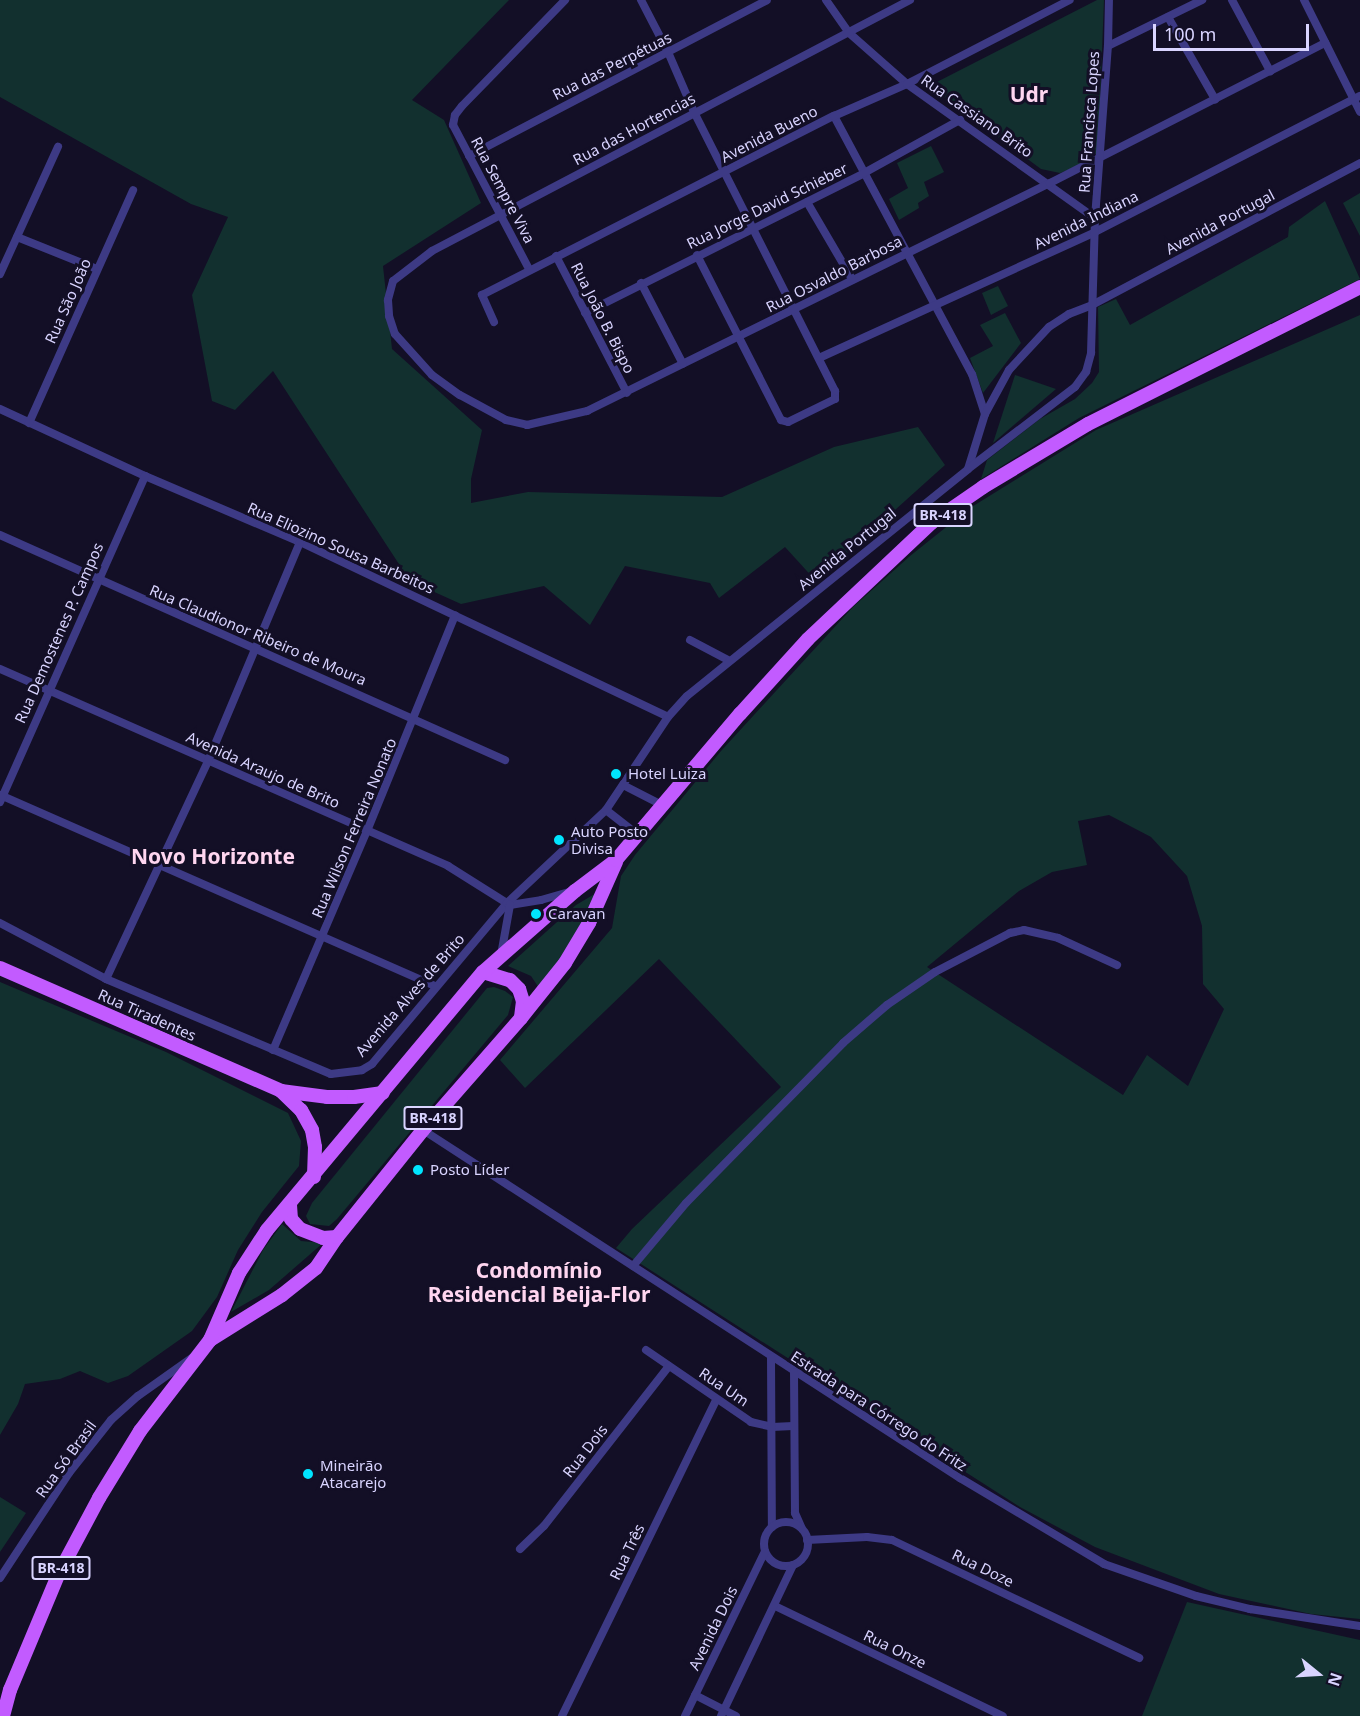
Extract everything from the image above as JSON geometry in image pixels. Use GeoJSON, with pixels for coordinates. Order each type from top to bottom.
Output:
{"type":"FeatureCollection","features":[{"type":"Feature","properties":{"kind":"main road","name":"BR-418"},"geometry":{"type":"LineString","coordinates":[[3,1716],[10,1690],[58,1573],[94,1507],[140,1431],[210,1340],[239,1273],[267,1230],[314,1177],[483,972],[575,891],[616,860],[807,639],[931,524],[993,481],[1088,424],[1360,287]]}},
{"type":"Feature","properties":{"kind":"main road","name":"BR-418"},"geometry":{"type":"LineString","coordinates":[[210,1340],[282,1295],[316,1268],[337,1237],[423,1130],[566,963],[589,923],[616,860]]}},
{"type":"Feature","properties":{"kind":"main road","name":"Rua Tiradentes"},"geometry":{"type":"LineString","coordinates":[[0,968],[281,1091],[327,1097],[354,1097],[382,1093]]}},
{"type":"Feature","properties":{"kind":"main road"},"geometry":{"type":"LineString","coordinates":[[483,972],[510,980],[519,989],[523,1001],[521,1018]]}},
{"type":"Feature","properties":{"kind":"main road","name":"Rua Tiradentes"},"geometry":{"type":"LineString","coordinates":[[281,1091],[301,1110],[312,1130],[315,1147],[314,1177]]}},
{"type":"Feature","properties":{"kind":"main road"},"geometry":{"type":"LineString","coordinates":[[290,1205],[291,1219],[300,1229],[323,1238],[337,1237]]}},
{"type":"Feature","properties":{"kind":"street","name":"Rua Sempre Viva"},"geometry":{"type":"LineString","coordinates":[[529,269],[453,125],[455,115],[462,106],[565,0]]}},
{"type":"Feature","properties":{"kind":"street"},"geometry":{"type":"LineString","coordinates":[[641,0],[668,52],[694,112],[819,358],[835,391],[835,399],[788,422],[781,420],[697,255]]}},
{"type":"Feature","properties":{"kind":"street","name":"Rua das Perpétuas"},"geometry":{"type":"LineString","coordinates":[[468,156],[767,0]]}},
{"type":"Feature","properties":{"kind":"street","name":"Rua Cassiano Brito"},"geometry":{"type":"LineString","coordinates":[[826,0],[848,32],[907,84],[1050,183],[1095,218]]}},
{"type":"Feature","properties":{"kind":"street","name":"Rua das Hortencias"},"geometry":{"type":"LineString","coordinates":[[388,300],[393,281],[411,265],[464,232],[910,0]]}},
{"type":"Feature","properties":{"kind":"street","name":"Avenida Bueno"},"geometry":{"type":"LineString","coordinates":[[494,322],[482,295],[529,269],[834,116],[907,84],[1070,0]]}},
{"type":"Feature","properties":{"kind":"street","name":"Rua Francisca Lopes"},"geometry":{"type":"LineString","coordinates":[[1091,353],[1095,218],[1101,156],[1109,0]]}},
{"type":"Feature","properties":{"kind":"street"},"geometry":{"type":"LineString","coordinates":[[1108,46],[1202,0]]}},
{"type":"Feature","properties":{"kind":"street"},"geometry":{"type":"LineString","coordinates":[[1232,0],[1270,71]]}},
{"type":"Feature","properties":{"kind":"street"},"geometry":{"type":"LineString","coordinates":[[1304,0],[1325,43],[1357,98],[1360,112]]}},
{"type":"Feature","properties":{"kind":"street"},"geometry":{"type":"LineString","coordinates":[[1168,17],[1215,99]]}},
{"type":"Feature","properties":{"kind":"street","name":"Rua Osvaldo Barbosa"},"geometry":{"type":"LineString","coordinates":[[388,300],[389,316],[395,334],[411,355],[432,375],[460,395],[506,420],[527,425],[555,420],[587,411],[627,393],[852,279],[1050,183],[1325,43]]}},
{"type":"Feature","properties":{"kind":"street","name":"Avenida Indiana"},"geometry":{"type":"LineString","coordinates":[[819,358],[1095,232],[1357,98]]}},
{"type":"Feature","properties":{"kind":"street"},"geometry":{"type":"LineString","coordinates":[[834,116],[972,375],[985,414]]}},
{"type":"Feature","properties":{"kind":"street","name":"Rua Jorge David Schieber"},"geometry":{"type":"LineString","coordinates":[[585,313],[864,173],[960,120]]}},
{"type":"Feature","properties":{"kind":"street"},"geometry":{"type":"LineString","coordinates":[[0,274],[58,147]]}},
{"type":"Feature","properties":{"kind":"street","name":"Avenida Portugal"},"geometry":{"type":"LineString","coordinates":[[968,469],[985,414],[1009,370],[1029,346],[1056,323],[1360,163]]}},
{"type":"Feature","properties":{"kind":"street","name":"Rua São João"},"geometry":{"type":"LineString","coordinates":[[28,423],[133,190]]}},
{"type":"Feature","properties":{"kind":"street"},"geometry":{"type":"LineString","coordinates":[[807,202],[852,279]]}},
{"type":"Feature","properties":{"kind":"street"},"geometry":{"type":"LineString","coordinates":[[17,237],[97,269]]}},
{"type":"Feature","properties":{"kind":"street","name":"Rua João B. Bispo"},"geometry":{"type":"LineString","coordinates":[[556,256],[627,393]]}},
{"type":"Feature","properties":{"kind":"street"},"geometry":{"type":"LineString","coordinates":[[641,284],[683,364]]}},
{"type":"Feature","properties":{"kind":"street","name":"Avenida Portugal"},"geometry":{"type":"LineString","coordinates":[[668,717],[728,660],[1075,387],[1086,372],[1091,353]]}},
{"type":"Feature","properties":{"kind":"street","name":"Rua Eliozino Sousa Barbeitos"},"geometry":{"type":"LineString","coordinates":[[0,410],[145,476],[300,542],[668,717]]}},
{"type":"Feature","properties":{"kind":"street","name":"Rua Demostenes P. Campos"},"geometry":{"type":"LineString","coordinates":[[1,798],[145,476]]}},
{"type":"Feature","properties":{"kind":"street","name":"Rua Claudionor Ribeiro de Moura"},"geometry":{"type":"LineString","coordinates":[[0,535],[505,760]]}},
{"type":"Feature","properties":{"kind":"street"},"geometry":{"type":"LineString","coordinates":[[106,979],[208,761],[300,542]]}},
{"type":"Feature","properties":{"kind":"street","name":"Rua Wilson Ferreira Nonato"},"geometry":{"type":"LineString","coordinates":[[273,1050],[415,718],[455,615]]}},
{"type":"Feature","properties":{"kind":"street"},"geometry":{"type":"LineString","coordinates":[[690,640],[728,660]]}},
{"type":"Feature","properties":{"kind":"street","name":"Avenida Araujo de Brito"},"geometry":{"type":"LineString","coordinates":[[0,669],[448,866],[508,904]]}},
{"type":"Feature","properties":{"kind":"street","name":"Avenida Alves de Brito"},"geometry":{"type":"LineString","coordinates":[[0,923],[106,979],[331,1074],[362,1070],[372,1064],[508,904],[606,810],[668,717]]}},
{"type":"Feature","properties":{"kind":"street"},"geometry":{"type":"LineString","coordinates":[[622,785],[664,806]]}},
{"type":"Feature","properties":{"kind":"street"},"geometry":{"type":"LineString","coordinates":[[1,798],[161,864],[436,986]]}},
{"type":"Feature","properties":{"kind":"street"},"geometry":{"type":"LineString","coordinates":[[606,810],[638,835]]}},
{"type":"Feature","properties":{"kind":"street"},"geometry":{"type":"LineString","coordinates":[[501,955],[508,904],[541,900],[575,891]]}},
{"type":"Feature","properties":{"kind":"street"},"geometry":{"type":"LineString","coordinates":[[633,1266],[686,1203],[843,1043],[887,1005],[935,972],[1010,933],[1024,930],[1058,938],[1117,965]]}},
{"type":"Feature","properties":{"kind":"street","name":"Estrada para Córrego do Fritz"},"geometry":{"type":"LineString","coordinates":[[423,1130],[960,1478],[1104,1564],[1196,1596],[1250,1609],[1360,1626]]}},
{"type":"Feature","properties":{"kind":"street","name":"Rua Um"},"geometry":{"type":"LineString","coordinates":[[646,1350],[716,1400],[752,1422],[772,1427],[793,1426]]}},
{"type":"Feature","properties":{"kind":"street","name":"Rua Só Brasil"},"geometry":{"type":"LineString","coordinates":[[0,1578],[69,1473],[111,1420],[146,1390],[201,1352]]}},
{"type":"Feature","properties":{"kind":"street","name":"Avenida Dois"},"geometry":{"type":"LineString","coordinates":[[685,1716],[765,1551],[764,1541],[772,1527],[771,1357]]}},
{"type":"Feature","properties":{"kind":"street","name":"Rua Dois"},"geometry":{"type":"LineString","coordinates":[[520,1549],[544,1526],[669,1366]]}},
{"type":"Feature","properties":{"kind":"street"},"geometry":{"type":"LineString","coordinates":[[722,1713],[793,1565],[806,1552],[807,1540],[795,1513],[794,1372]]}},
{"type":"Feature","properties":{"kind":"street","name":"Rua Três"},"geometry":{"type":"LineString","coordinates":[[562,1716],[716,1400]]}},
{"type":"Feature","properties":{"kind":"street"},"geometry":{"type":"LineString","coordinates":[[772,1527],[786,1522],[802,1529]]}},
{"type":"Feature","properties":{"kind":"street","name":"Rua Doze"},"geometry":{"type":"LineString","coordinates":[[807,1540],[867,1536],[892,1540],[1139,1658]]}},
{"type":"Feature","properties":{"kind":"street"},"geometry":{"type":"LineString","coordinates":[[765,1551],[775,1564],[793,1565]]}},
{"type":"Feature","properties":{"kind":"street","name":"Rua Onze"},"geometry":{"type":"LineString","coordinates":[[775,1606],[1003,1716]]}},
{"type":"Feature","properties":{"kind":"street"},"geometry":{"type":"LineString","coordinates":[[695,1695],[722,1713],[736,1716]]}},
{"type":"Feature","properties":{"kind":"green space"},"geometry":{"type":"Polygon","coordinates":[[[0,0],[509,0],[412,100],[444,120],[481,203],[383,266],[392,349],[482,430],[471,479],[471,503],[528,492],[722,497],[834,447],[918,427],[945,465],[816,581],[785,547],[719,598],[710,583],[625,566],[590,625],[544,586],[461,604],[410,581],[273,371],[235,410],[212,401],[192,295],[228,217],[191,204],[0,97],[0,0]]]}},
{"type":"Feature","properties":{"kind":"green space"},"geometry":{"type":"Polygon","coordinates":[[[1097,0],[1104,0],[1098,152],[1076,167],[1060,173],[1041,169],[929,86],[1097,0]]]}},
{"type":"Feature","properties":{"kind":"green space"},"geometry":{"type":"Polygon","coordinates":[[[931,146],[944,172],[924,182],[929,196],[918,203],[919,208],[899,220],[889,199],[908,188],[897,163],[931,146]]]}},
{"type":"Feature","properties":{"kind":"green space"},"geometry":{"type":"Polygon","coordinates":[[[1360,193],[1360,236],[1343,203],[1360,193]]]}},
{"type":"Feature","properties":{"kind":"green space"},"geometry":{"type":"Polygon","coordinates":[[[1325,201],[1360,279],[1079,418],[981,479],[987,460],[1040,419],[1075,399],[1092,383],[1099,372],[1098,307],[1116,299],[1130,325],[1288,237],[1289,227],[1325,201]]]}},
{"type":"Feature","properties":{"kind":"green space"},"geometry":{"type":"Polygon","coordinates":[[[998,286],[1008,306],[991,315],[982,293],[998,286]]]}},
{"type":"Feature","properties":{"kind":"green space"},"geometry":{"type":"Polygon","coordinates":[[[1005,313],[1021,343],[983,393],[970,358],[993,346],[980,325],[1005,313]]]}},
{"type":"Feature","properties":{"kind":"green space"},"geometry":{"type":"Polygon","coordinates":[[[1360,315],[1360,1619],[1311,1614],[1219,1594],[1095,1547],[1020,1507],[616,1248],[632,1229],[781,1087],[659,959],[525,1088],[500,1060],[612,928],[621,876],[635,855],[721,751],[853,607],[910,556],[970,508],[1096,430],[1360,315]],[[1109,815],[1078,821],[1087,865],[1052,872],[1019,891],[927,967],[1123,1095],[1147,1055],[1188,1086],[1224,1009],[1203,984],[1202,926],[1187,876],[1151,837],[1109,815]]]}},
{"type":"Feature","properties":{"kind":"green space"},"geometry":{"type":"Polygon","coordinates":[[[1015,375],[1056,389],[993,443],[1015,375]]]}},
{"type":"Feature","properties":{"kind":"green space"},"geometry":{"type":"Polygon","coordinates":[[[598,892],[565,955],[539,988],[531,976],[508,966],[576,905],[598,892]]]}},
{"type":"Feature","properties":{"kind":"green space"},"geometry":{"type":"Polygon","coordinates":[[[0,982],[166,1052],[288,1113],[301,1141],[299,1166],[262,1212],[238,1250],[217,1297],[192,1331],[128,1376],[108,1383],[80,1371],[60,1379],[25,1384],[18,1404],[0,1435],[0,982]]]}},
{"type":"Feature","properties":{"kind":"green space"},"geometry":{"type":"Polygon","coordinates":[[[494,987],[513,997],[508,1015],[337,1219],[329,1226],[310,1224],[306,1216],[312,1203],[487,988],[494,987]]]}},
{"type":"Feature","properties":{"kind":"green space"},"geometry":{"type":"Polygon","coordinates":[[[282,1224],[301,1241],[323,1243],[269,1290],[231,1312],[263,1250],[282,1224]]]}},
{"type":"Feature","properties":{"kind":"green space"},"geometry":{"type":"Polygon","coordinates":[[[0,1497],[26,1513],[0,1552],[0,1497]]]}},
{"type":"Feature","properties":{"kind":"green space"},"geometry":{"type":"Polygon","coordinates":[[[1187,1602],[1360,1640],[1360,1716],[1142,1716],[1187,1602]]]}},
{"type":"Feature","properties":{"kind":"place","name":"Hotel Luiza"},"geometry":{"type":"Point","coordinates":[616,774]}},
{"type":"Feature","properties":{"kind":"place","name":"Auto Posto Divisa"},"geometry":{"type":"Point","coordinates":[559,840]}},
{"type":"Feature","properties":{"kind":"place","name":"Caravan"},"geometry":{"type":"Point","coordinates":[536,914]}},
{"type":"Feature","properties":{"kind":"place","name":"Posto Líder"},"geometry":{"type":"Point","coordinates":[418,1170]}},
{"type":"Feature","properties":{"kind":"place","name":"Mineirão Atacarejo"},"geometry":{"type":"Point","coordinates":[308,1474]}},
{"type":"Feature","properties":{"kind":"district","name":"Udr"},"geometry":{"type":"Point","coordinates":[1029,94]}},
{"type":"Feature","properties":{"kind":"district","name":"Novo Horizonte"},"geometry":{"type":"Point","coordinates":[213,856]}},
{"type":"Feature","properties":{"kind":"district","name":"Condomínio Residencial Beija-Flor"},"geometry":{"type":"Point","coordinates":[539,1282]}}]}
